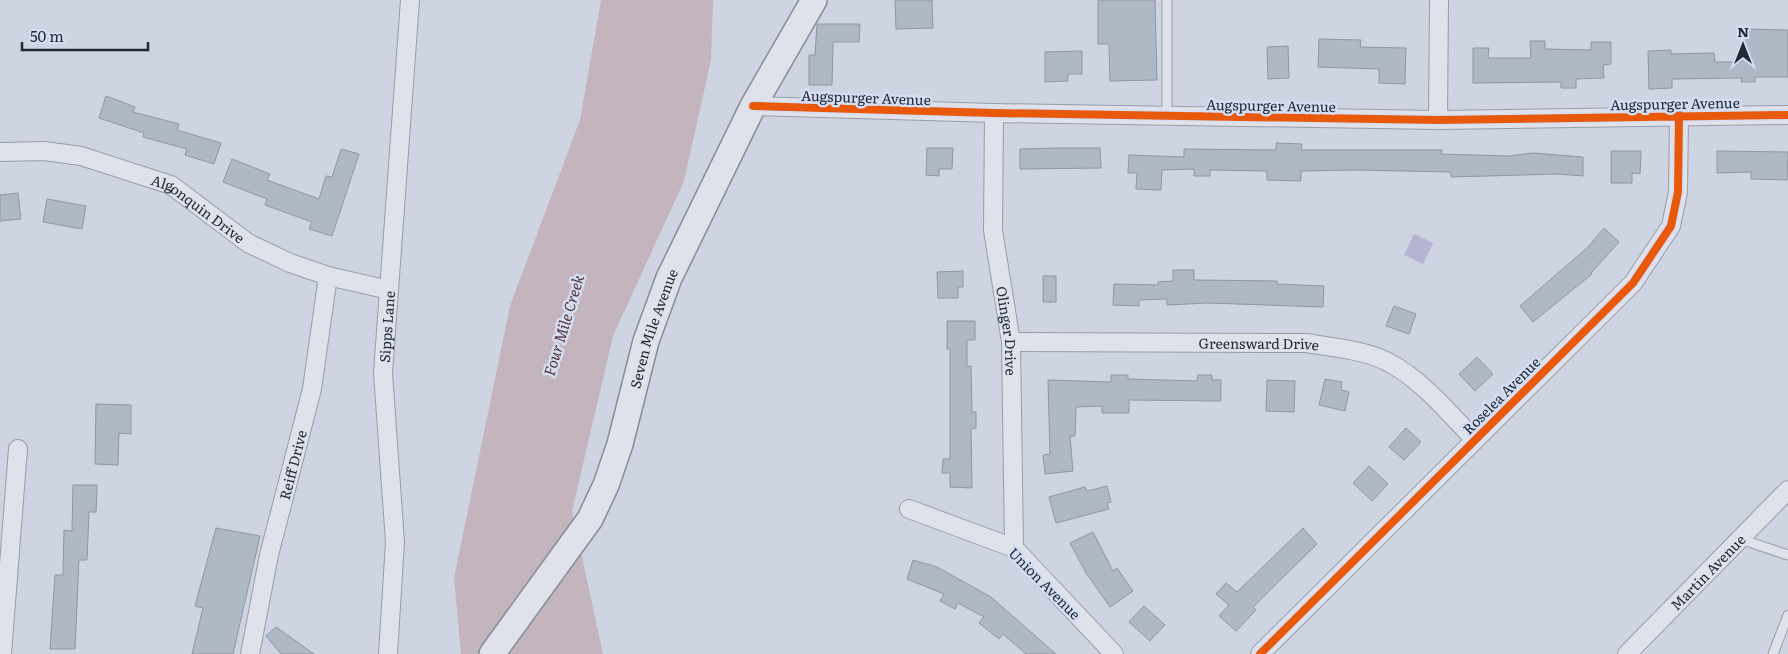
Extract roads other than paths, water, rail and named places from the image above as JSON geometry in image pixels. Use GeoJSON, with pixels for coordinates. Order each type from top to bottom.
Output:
{"type":"FeatureCollection","features":[{"type":"Feature","properties":{"kind":"main road","name":"Seven Mile Avenue"},"geometry":{"type":"LineString","coordinates":[[492,654],[590,519],[606,485],[620,444],[646,341],[669,278],[753,106],[814,0]]}},
{"type":"Feature","properties":{"kind":"street","name":"Sipps Lane"},"geometry":{"type":"LineString","coordinates":[[388,654],[395,542],[383,374],[410,0]]}},
{"type":"Feature","properties":{"kind":"street"},"geometry":{"type":"LineString","coordinates":[[1438,120],[1439,0]]}},
{"type":"Feature","properties":{"kind":"street","name":"Augspurger Avenue"},"geometry":{"type":"LineString","coordinates":[[753,106],[994,113],[1438,120],[1788,114]]}},
{"type":"Feature","properties":{"kind":"street","name":"Olinger Drive"},"geometry":{"type":"LineString","coordinates":[[994,113],[993,230],[1011,342],[1014,548]]}},
{"type":"Feature","properties":{"kind":"street","name":"Roselea Avenue"},"geometry":{"type":"LineString","coordinates":[[1260,654],[1633,282],[1671,226],[1678,192],[1679,115]]}},
{"type":"Feature","properties":{"kind":"street","name":"Algonquin Drive"},"geometry":{"type":"LineString","coordinates":[[0,152],[44,151],[81,156],[171,185],[248,243],[290,263],[328,276],[389,290]]}},
{"type":"Feature","properties":{"kind":"street","name":"Reiff Drive"},"geometry":{"type":"LineString","coordinates":[[250,654],[269,555],[312,390],[328,276]]}},
{"type":"Feature","properties":{"kind":"street","name":"Greensward Drive"},"geometry":{"type":"LineString","coordinates":[[1011,342],[1306,343],[1350,350],[1388,362],[1424,387],[1474,439]]}},
{"type":"Feature","properties":{"kind":"street"},"geometry":{"type":"LineString","coordinates":[[2,654],[18,449]]}},
{"type":"Feature","properties":{"kind":"street","name":"Martin Avenue"},"geometry":{"type":"LineString","coordinates":[[1627,654],[1788,490]]}},
{"type":"Feature","properties":{"kind":"street","name":"Union Avenue"},"geometry":{"type":"LineString","coordinates":[[909,509],[1014,548],[1114,654]]}},
{"type":"Feature","properties":{"kind":"lane"},"geometry":{"type":"LineString","coordinates":[[1168,0],[1168,116]]}},
{"type":"Feature","properties":{"kind":"lane"},"geometry":{"type":"LineString","coordinates":[[1740,539],[1788,555]]}},
{"type":"Feature","properties":{"kind":"lane"},"geometry":{"type":"LineString","coordinates":[[1772,654],[1788,615]]}},
{"type":"Feature","properties":{"kind":"water","name":"Four Mile Creek"},"geometry":{"type":"Polygon","coordinates":[[[601,0],[713,0],[711,60],[684,181],[613,336],[572,511],[603,654],[461,654],[454,578],[510,306],[580,120],[601,0]]]}}]}
